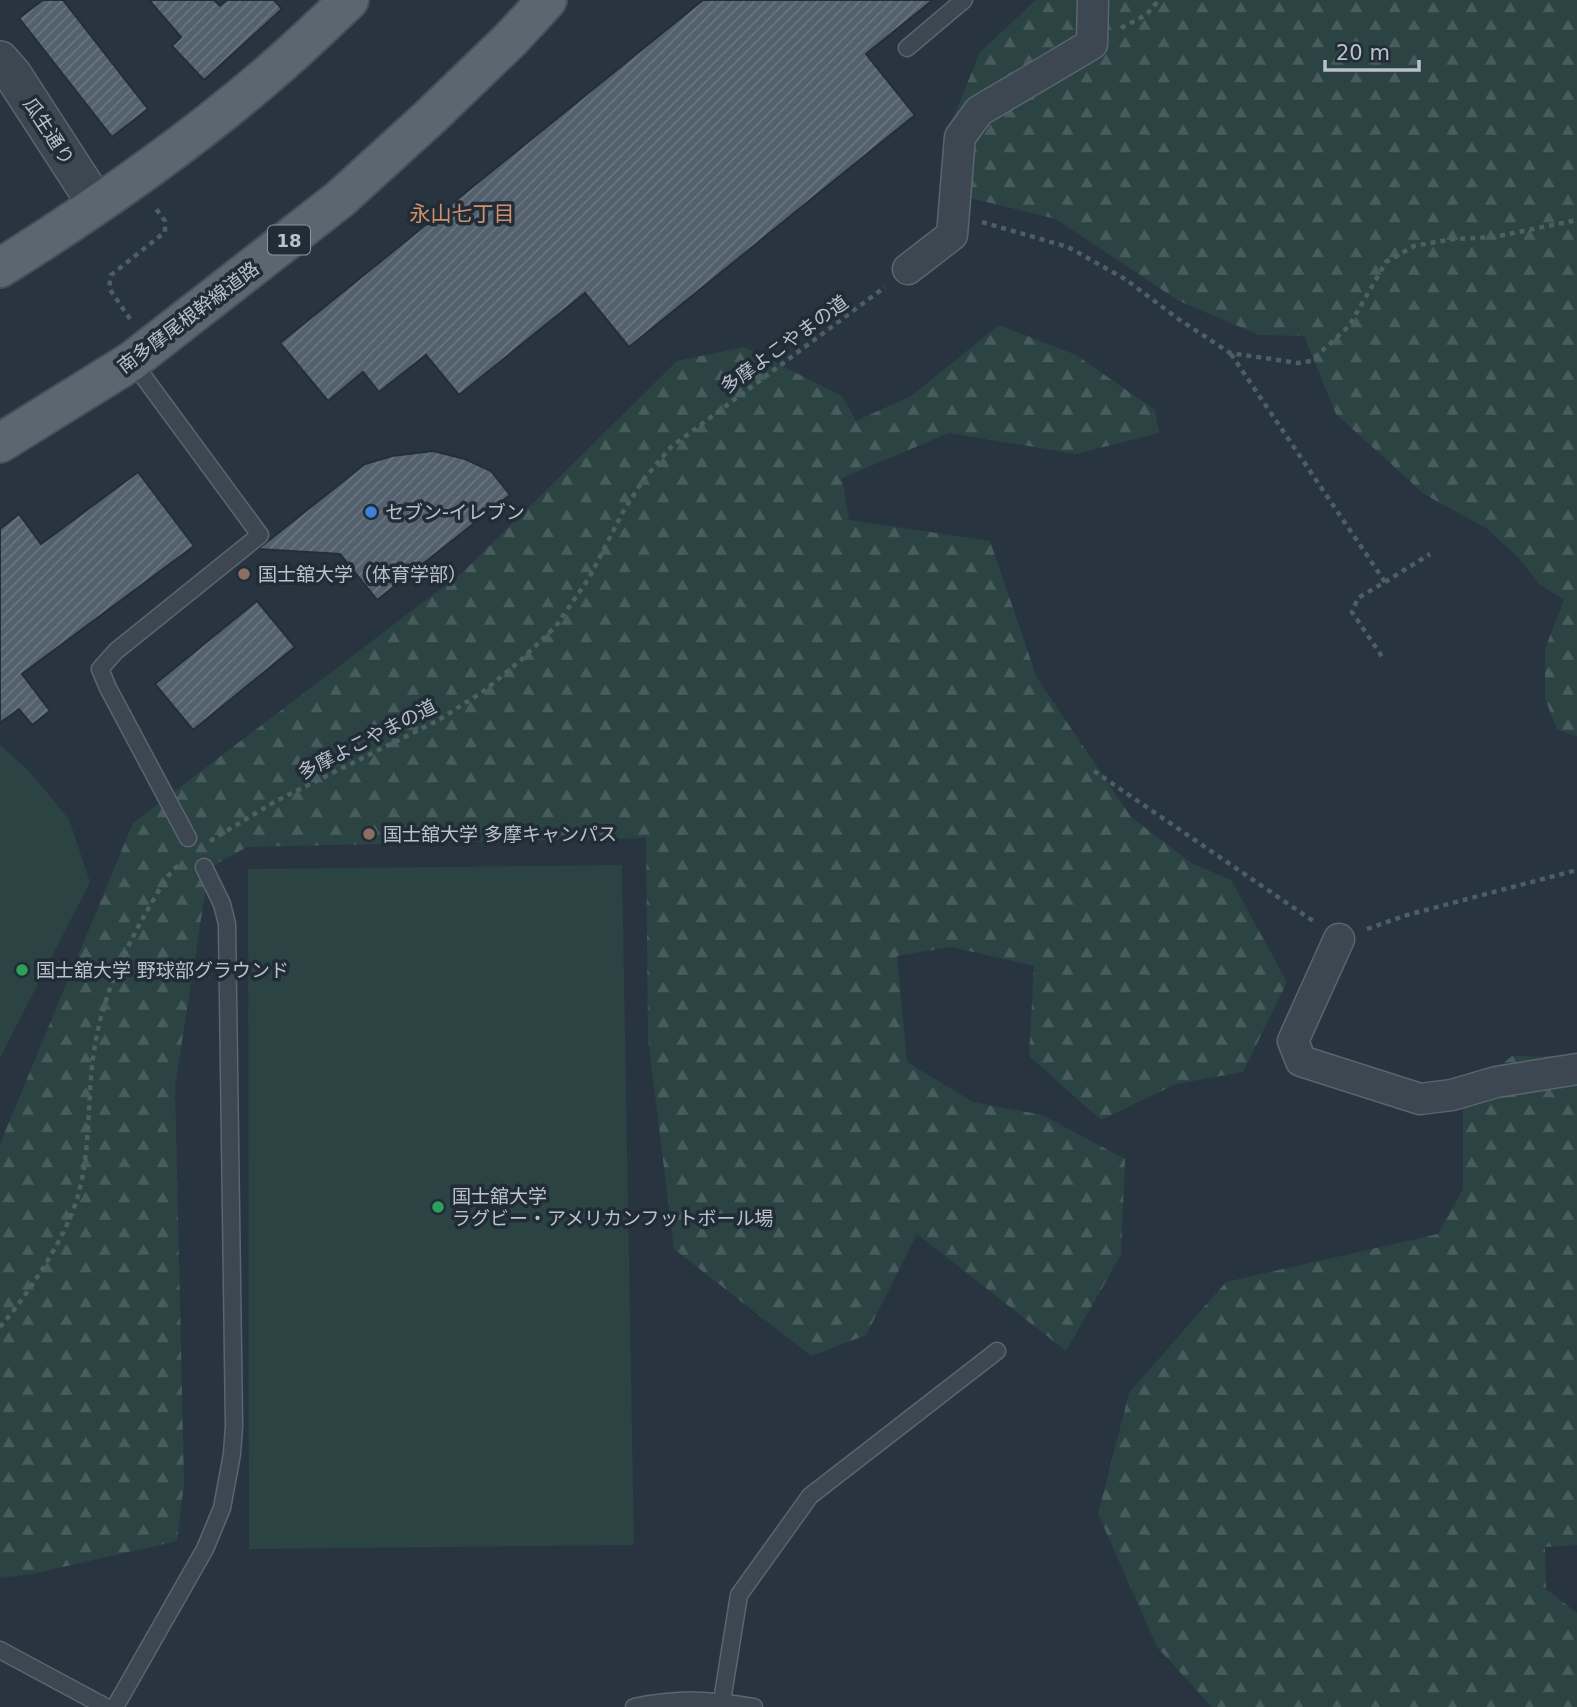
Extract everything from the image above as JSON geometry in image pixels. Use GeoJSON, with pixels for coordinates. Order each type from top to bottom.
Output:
{"type":"FeatureCollection","features":[{"type":"Feature","properties":{"kind":"main road"},"geometry":{"type":"LineString","coordinates":[[0,268],[97,205],[243,95],[279,66],[349,0]]}},
{"type":"Feature","properties":{"kind":"main road","name":"南多摩尾根幹線道路"},"geometry":{"type":"LineString","coordinates":[[0,443],[134,344],[340,199],[466,83],[547,0]]}},
{"type":"Feature","properties":{"kind":"street"},"geometry":{"type":"LineString","coordinates":[[908,269],[951,235],[960,137],[979,111],[1092,44],[1093,0]]}},
{"type":"Feature","properties":{"kind":"street","name":"瓜生通り"},"geometry":{"type":"LineString","coordinates":[[0,60],[13,75],[97,205]]}},
{"type":"Feature","properties":{"kind":"street"},"geometry":{"type":"LineString","coordinates":[[1339,939],[1293,1041],[1301,1061],[1420,1099],[1452,1095],[1496,1082],[1577,1069]]}},
{"type":"Feature","properties":{"kind":"lane"},"geometry":{"type":"LineString","coordinates":[[907,48],[964,0]]}},
{"type":"Feature","properties":{"kind":"lane"},"geometry":{"type":"LineString","coordinates":[[134,344],[260,535],[116,651],[100,669],[187,838]]}},
{"type":"Feature","properties":{"kind":"lane"},"geometry":{"type":"LineString","coordinates":[[115,1707],[205,1549],[222,1508],[232,1454],[234,1426],[227,924],[222,904],[204,867]]}},
{"type":"Feature","properties":{"kind":"lane"},"geometry":{"type":"LineString","coordinates":[[722,1701],[739,1595],[810,1496],[997,1351]]}},
{"type":"Feature","properties":{"kind":"lane"},"geometry":{"type":"LineString","coordinates":[[0,1650],[106,1707]]}},
{"type":"Feature","properties":{"kind":"lane"},"geometry":{"type":"LineString","coordinates":[[634,1707],[667,1700],[722,1701],[754,1707]]}},
{"type":"Feature","properties":{"kind":"path"},"geometry":{"type":"LineString","coordinates":[[1092,44],[1146,15],[1159,0]]}},
{"type":"Feature","properties":{"kind":"path"},"geometry":{"type":"LineString","coordinates":[[1230,353],[1298,363],[1311,361],[1349,326],[1386,262],[1414,246],[1453,239],[1494,237],[1577,220]]}},
{"type":"Feature","properties":{"kind":"path"},"geometry":{"type":"LineString","coordinates":[[134,344],[109,288],[111,275],[165,232],[165,221]]}},
{"type":"Feature","properties":{"kind":"path"},"geometry":{"type":"LineString","coordinates":[[951,235],[982,222],[1068,247],[1125,279],[1230,353],[1385,582]]}},
{"type":"Feature","properties":{"kind":"path","name":"多摩よこやまの道"},"geometry":{"type":"LineString","coordinates":[[204,846],[222,832],[276,801],[437,721],[484,691],[521,660],[556,625],[589,578],[624,510],[644,479],[670,447],[908,269]]}},
{"type":"Feature","properties":{"kind":"path"},"geometry":{"type":"LineString","coordinates":[[1383,658],[1352,612],[1358,598],[1430,554]]}},
{"type":"Feature","properties":{"kind":"path"},"geometry":{"type":"LineString","coordinates":[[1094,771],[1339,939],[1407,915],[1577,870]]}},
{"type":"Feature","properties":{"kind":"path"},"geometry":{"type":"LineString","coordinates":[[0,1327],[57,1244],[77,1202],[87,1159],[95,1046],[109,988],[136,930],[176,867],[185,860]]}},
{"type":"Feature","properties":{"kind":"green space"},"geometry":{"type":"Polygon","coordinates":[[[1036,0],[1577,0],[1577,736],[1557,730],[1545,698],[1545,649],[1564,600],[1539,584],[1518,557],[1486,528],[1424,494],[1336,414],[1304,336],[1259,335],[1179,301],[1056,219],[966,197],[952,121],[980,52],[1036,0]]]}},
{"type":"Feature","properties":{"kind":"green space"},"geometry":{"type":"Polygon","coordinates":[[[999,325],[1076,355],[1155,410],[1159,433],[1076,454],[949,433],[842,478],[849,520],[990,541],[1037,678],[1131,817],[1193,864],[1231,880],[1287,982],[1243,1072],[1176,1084],[1101,1120],[1029,1056],[1034,966],[951,947],[897,956],[907,1062],[973,1102],[1042,1115],[1125,1159],[1121,1255],[1066,1351],[917,1234],[866,1335],[811,1356],[674,1249],[648,1038],[646,838],[247,847],[209,868],[175,1086],[184,1483],[177,1541],[32,1574],[0,1578],[0,1144],[133,823],[464,571],[677,361],[744,347],[842,396],[856,421],[911,396],[999,325]]]}},
{"type":"Feature","properties":{"kind":"green space","name":"国士舘大学 野球部グラウンド"},"geometry":{"type":"Polygon","coordinates":[[[0,745],[28,770],[69,819],[90,882],[0,1058],[0,745]]]}},
{"type":"Feature","properties":{"kind":"green space","name":"国士舘大学 ラグビー・アメリカンフットボール場"},"geometry":{"type":"Polygon","coordinates":[[[622,865],[634,1545],[249,1549],[248,869],[622,865]]]}},
{"type":"Feature","properties":{"kind":"green space"},"geometry":{"type":"Polygon","coordinates":[[[1512,1056],[1577,1057],[1577,1545],[1545,1547],[1546,1589],[1577,1613],[1577,1707],[1212,1707],[1157,1647],[1098,1514],[1129,1393],[1226,1282],[1438,1234],[1463,1189],[1463,1096],[1512,1056]]]}},
{"type":"Feature","properties":{"kind":"building"},"geometry":{"type":"Polygon","coordinates":[[[43,0],[63,0],[148,109],[112,137],[19,18],[43,0]]]}},
{"type":"Feature","properties":{"kind":"building"},"geometry":{"type":"Polygon","coordinates":[[[149,0],[214,0],[220,6],[227,0],[274,0],[282,9],[204,80],[172,46],[181,37],[149,0]]]}},
{"type":"Feature","properties":{"kind":"building"},"geometry":{"type":"Polygon","coordinates":[[[703,0],[933,0],[866,54],[915,115],[629,347],[585,293],[459,395],[426,355],[379,392],[363,372],[328,401],[280,343],[703,0]]]}},
{"type":"Feature","properties":{"kind":"building"},"geometry":{"type":"Polygon","coordinates":[[[433,451],[465,459],[491,471],[510,495],[377,600],[340,554],[258,549],[365,464],[392,456],[433,451]]]}},
{"type":"Feature","properties":{"kind":"building"},"geometry":{"type":"Polygon","coordinates":[[[138,472],[194,546],[22,674],[50,711],[32,725],[19,709],[0,723],[0,529],[19,514],[41,544],[138,472]]]}},
{"type":"Feature","properties":{"kind":"building"},"geometry":{"type":"Polygon","coordinates":[[[257,601],[295,647],[193,730],[155,684],[257,601]]]}},
{"type":"Feature","properties":{"kind":"place","name":"セブン-イレブン"},"geometry":{"type":"Point","coordinates":[371,512]}},
{"type":"Feature","properties":{"kind":"place","name":"国士舘大学（体育学部）"},"geometry":{"type":"Point","coordinates":[244,574]}},
{"type":"Feature","properties":{"kind":"place","name":"国士舘大学 多摩キャンパス"},"geometry":{"type":"Point","coordinates":[369,834]}},
{"type":"Feature","properties":{"kind":"place","name":"国士舘大学 野球部グラウンド"},"geometry":{"type":"Point","coordinates":[22,970]}},
{"type":"Feature","properties":{"kind":"place","name":"国士舘大学 ラグビー・アメリカンフットボール場"},"geometry":{"type":"Point","coordinates":[438,1207]}},
{"type":"Feature","properties":{"kind":"district","name":"永山七丁目"},"geometry":{"type":"Point","coordinates":[462,214]}}]}
